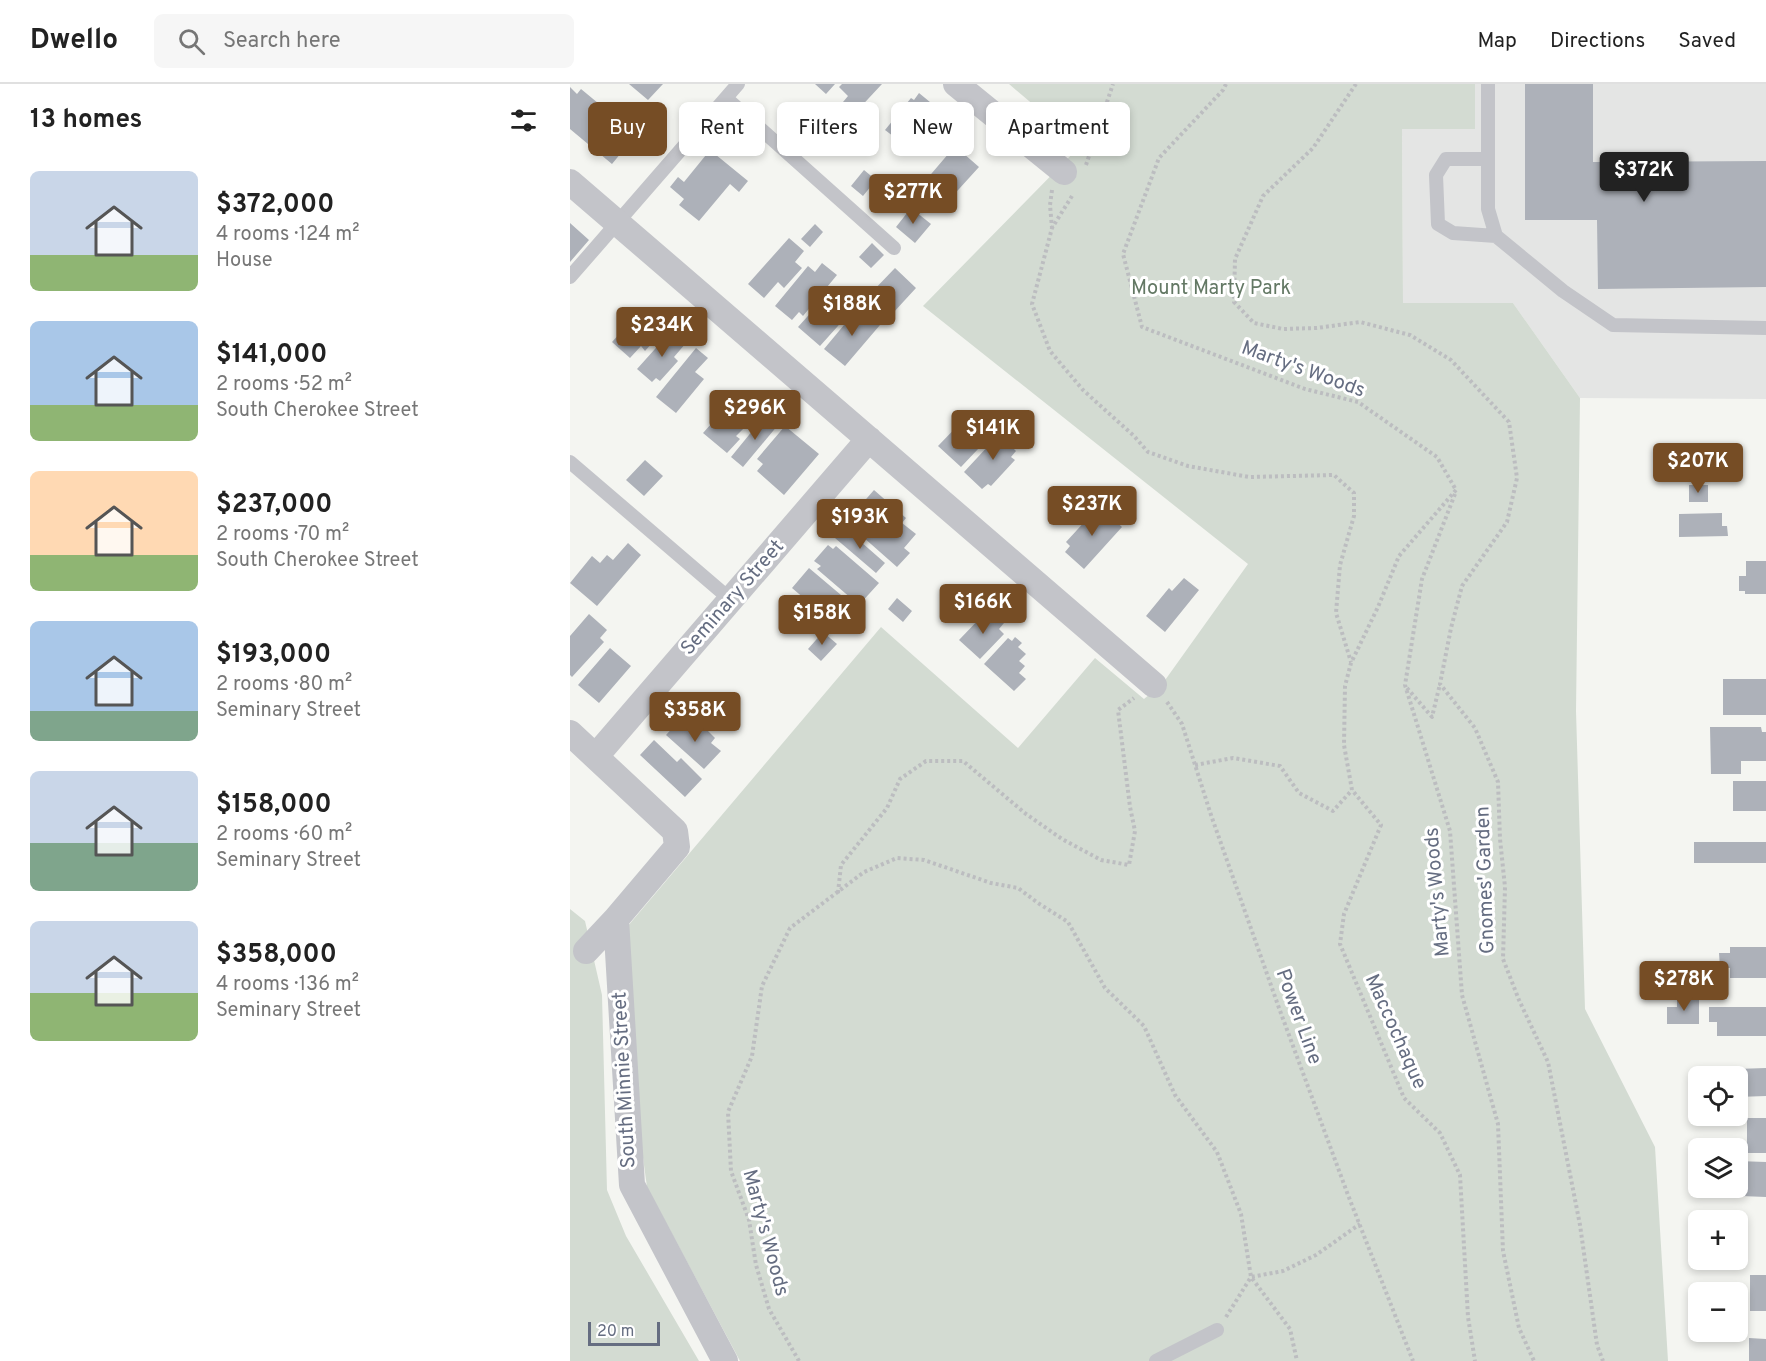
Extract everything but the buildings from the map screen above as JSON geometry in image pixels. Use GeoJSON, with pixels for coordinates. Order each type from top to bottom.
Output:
{"type":"FeatureCollection","features":[{"type":"Feature","properties":{"kind":"street"},"geometry":{"type":"LineString","coordinates":[[956,84],[1075,177]]}},
{"type":"Feature","properties":{"kind":"street"},"geometry":{"type":"LineString","coordinates":[[570,182],[1154,685]]}},
{"type":"Feature","properties":{"kind":"street","name":"Seminary Street"},"geometry":{"type":"LineString","coordinates":[[596,756],[869,439]]}},
{"type":"Feature","properties":{"kind":"street"},"geometry":{"type":"LineString","coordinates":[[570,734],[675,831],[677,847],[586,951]]}},
{"type":"Feature","properties":{"kind":"street","name":"South Minnie Street"},"geometry":{"type":"LineString","coordinates":[[616,919],[632,1185],[725,1361]]}},
{"type":"Feature","properties":{"kind":"lane"},"geometry":{"type":"LineString","coordinates":[[570,277],[738,84]]}},
{"type":"Feature","properties":{"kind":"lane"},"geometry":{"type":"LineString","coordinates":[[1488,84],[1488,209],[1496,236],[1563,291],[1613,325],[1766,328]]}},
{"type":"Feature","properties":{"kind":"lane"},"geometry":{"type":"LineString","coordinates":[[726,98],[894,248]]}},
{"type":"Feature","properties":{"kind":"lane"},"geometry":{"type":"LineString","coordinates":[[1488,159],[1446,159],[1436,175],[1438,225],[1453,233],[1496,236]]}},
{"type":"Feature","properties":{"kind":"lane"},"geometry":{"type":"LineString","coordinates":[[570,462],[731,600]]}},
{"type":"Feature","properties":{"kind":"lane"},"geometry":{"type":"LineString","coordinates":[[1156,1361],[1217,1330]]}},
{"type":"Feature","properties":{"kind":"path"},"geometry":{"type":"LineString","coordinates":[[1113,84],[1052,228],[1032,304],[1050,351],[1083,390],[1134,436],[1148,452],[1188,465],[1249,477],[1335,475],[1354,493],[1354,516],[1340,565],[1336,613],[1352,663]]}},
{"type":"Feature","properties":{"kind":"path","name":"Marty's Woods"},"geometry":{"type":"LineString","coordinates":[[1226,84],[1223,90],[1159,158],[1123,254],[1142,327],[1305,389],[1358,402],[1437,457],[1456,490],[1422,579],[1405,685],[1450,831],[1462,995],[1498,1124],[1503,1251],[1519,1328],[1534,1361]]}},
{"type":"Feature","properties":{"kind":"path"},"geometry":{"type":"LineString","coordinates":[[1356,84],[1314,148],[1263,196],[1235,259],[1234,302],[1254,323],[1282,329],[1317,328],[1360,322],[1410,335],[1451,360],[1509,422],[1516,478],[1507,522],[1462,586],[1432,717],[1405,685]]}},
{"type":"Feature","properties":{"kind":"path","name":"Maccochaque"},"geometry":{"type":"LineString","coordinates":[[1456,490],[1399,556],[1352,663],[1345,686],[1344,745],[1352,790],[1381,825],[1344,914],[1340,944],[1404,1098],[1440,1133],[1460,1175],[1468,1317],[1474,1361]]}},
{"type":"Feature","properties":{"kind":"path","name":"Gnomes' Garden"},"geometry":{"type":"LineString","coordinates":[[1440,684],[1475,728],[1498,782],[1505,887],[1503,959],[1548,1062],[1581,1225],[1598,1345],[1603,1361]]}},
{"type":"Feature","properties":{"kind":"path"},"geometry":{"type":"LineString","coordinates":[[838,893],[841,865],[887,808],[900,779],[926,761],[963,761],[1026,814],[1062,839],[1101,860],[1129,865],[1135,831],[1118,710],[1154,685]]}},
{"type":"Feature","properties":{"kind":"path","name":"Power Line"},"geometry":{"type":"LineString","coordinates":[[1154,685],[1182,724],[1210,815],[1279,1008],[1359,1224],[1413,1361]]}},
{"type":"Feature","properties":{"kind":"path"},"geometry":{"type":"LineString","coordinates":[[1195,765],[1233,758],[1280,766],[1299,793],[1333,811],[1352,790]]}},
{"type":"Feature","properties":{"kind":"path","name":"Marty's Woods"},"geometry":{"type":"LineString","coordinates":[[799,1361],[769,1309],[756,1265],[749,1220],[731,1172],[728,1112],[752,1056],[762,986],[790,928],[864,872],[897,858],[924,860],[991,882],[1018,888],[1068,922],[1106,988],[1144,1026],[1175,1095],[1217,1152],[1241,1214],[1251,1276],[1290,1329],[1297,1361]]}},
{"type":"Feature","properties":{"kind":"path"},"geometry":{"type":"LineString","coordinates":[[1217,1330],[1251,1276],[1283,1271],[1316,1255],[1359,1224]]}},
{"type":"Feature","properties":{"kind":"shaded area"},"geometry":{"type":"Polygon","coordinates":[[[1475,84],[1766,84],[1766,399],[1580,398],[1513,303],[1403,303],[1402,129],[1475,129],[1475,84]]]}},
{"type":"Feature","properties":{"kind":"green space","name":"Mount Marty Park"},"geometry":{"type":"Polygon","coordinates":[[[1009,84],[1475,84],[1475,129],[1402,129],[1403,303],[1513,303],[1580,398],[1576,711],[1585,1009],[1655,1147],[1668,1361],[740,1361],[647,1187],[641,1143],[627,927],[881,627],[1018,748],[1095,658],[1144,699],[1163,683],[1248,564],[923,306],[1070,156],[1130,156],[1130,102],[1030,102],[1009,84]]]}},
{"type":"Feature","properties":{"kind":"green space"},"geometry":{"type":"Polygon","coordinates":[[[570,909],[585,921],[602,995],[607,1190],[626,1236],[699,1361],[570,1361],[570,909]]]}}]}
